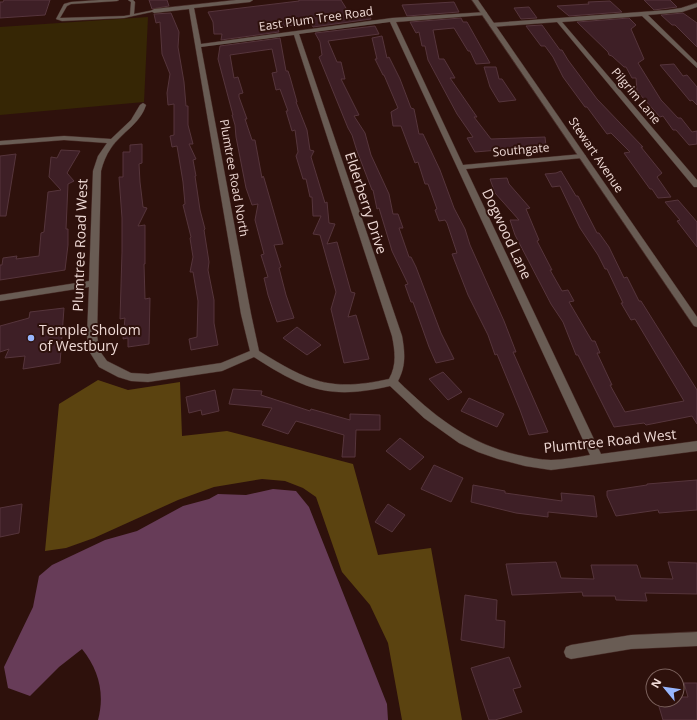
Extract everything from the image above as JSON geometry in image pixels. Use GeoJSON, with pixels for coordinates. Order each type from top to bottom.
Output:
{"type":"FeatureCollection","features":[{"type":"Feature","properties":{"kind":"street"},"geometry":{"type":"LineString","coordinates":[[154,11],[250,0]]}},
{"type":"Feature","properties":{"kind":"street","name":"Stewart Avenue"},"geometry":{"type":"LineString","coordinates":[[475,0],[697,324]]}},
{"type":"Feature","properties":{"kind":"street"},"geometry":{"type":"LineString","coordinates":[[492,25],[644,14],[682,10],[697,5]]}},
{"type":"Feature","properties":{"kind":"street","name":"Plumtree Road North"},"geometry":{"type":"LineString","coordinates":[[191,7],[246,314],[255,353]]}},
{"type":"Feature","properties":{"kind":"street","name":"East Plum Tree Road"},"geometry":{"type":"LineString","coordinates":[[198,46],[392,20],[484,13]]}},
{"type":"Feature","properties":{"kind":"street"},"geometry":{"type":"LineString","coordinates":[[644,14],[697,66]]}},
{"type":"Feature","properties":{"kind":"street","name":"Dogwood Lane"},"geometry":{"type":"LineString","coordinates":[[392,20],[598,460]]}},
{"type":"Feature","properties":{"kind":"street","name":"Pilgrim Lane"},"geometry":{"type":"LineString","coordinates":[[558,20],[697,185]]}},
{"type":"Feature","properties":{"kind":"street","name":"Elderberry Drive"},"geometry":{"type":"LineString","coordinates":[[296,32],[397,336],[401,361],[398,374],[392,382]]}},
{"type":"Feature","properties":{"kind":"street","name":"Plumtree Road West"},"geometry":{"type":"LineString","coordinates":[[143,105],[136,120],[112,142],[102,156],[97,171],[92,335],[94,351],[103,364],[122,374],[131,377],[148,378],[171,376],[222,367],[255,353]]}},
{"type":"Feature","properties":{"kind":"street"},"geometry":{"type":"LineString","coordinates":[[0,143],[64,138],[112,142]]}},
{"type":"Feature","properties":{"kind":"street","name":"Southgate"},"geometry":{"type":"LineString","coordinates":[[462,167],[582,156]]}},
{"type":"Feature","properties":{"kind":"street"},"geometry":{"type":"LineString","coordinates":[[0,298],[93,283]]}},
{"type":"Feature","properties":{"kind":"street"},"geometry":{"type":"LineString","coordinates":[[255,353],[284,370],[315,384],[336,389],[363,388],[392,382]]}},
{"type":"Feature","properties":{"kind":"street","name":"Plumtree Road West"},"geometry":{"type":"LineString","coordinates":[[392,382],[440,426],[464,441],[490,453],[528,462],[550,465],[697,446]]}},
{"type":"Feature","properties":{"kind":"street"},"geometry":{"type":"LineString","coordinates":[[571,652],[631,642],[697,639]]}},
{"type":"Feature","properties":{"kind":"lane"},"geometry":{"type":"LineString","coordinates":[[117,0],[71,3],[65,5],[58,19],[70,20],[132,15],[154,11]]}},
{"type":"Feature","properties":{"kind":"lane"},"geometry":{"type":"LineString","coordinates":[[130,0],[133,2],[132,15]]}},
{"type":"Feature","properties":{"kind":"shaded area"},"geometry":{"type":"Polygon","coordinates":[[[148,17],[144,102],[0,115],[0,27],[148,17]]]}},
{"type":"Feature","properties":{"kind":"shaded area"},"geometry":{"type":"Polygon","coordinates":[[[98,380],[128,390],[180,382],[182,436],[227,431],[353,464],[378,555],[431,548],[462,720],[402,720],[388,643],[370,605],[342,572],[316,497],[303,488],[285,481],[262,479],[214,487],[178,500],[94,538],[66,548],[45,551],[59,404],[98,380]]]}},
{"type":"Feature","properties":{"kind":"shaded area"},"geometry":{"type":"Polygon","coordinates":[[[273,489],[296,491],[309,507],[387,704],[388,720],[98,720],[101,701],[99,683],[93,665],[82,649],[59,667],[30,696],[8,688],[4,667],[33,607],[39,576],[52,565],[105,540],[137,531],[183,506],[209,499],[218,494],[246,495],[273,489]]]}},
{"type":"Feature","properties":{"kind":"building"},"geometry":{"type":"Polygon","coordinates":[[[4,0],[50,0],[45,15],[0,18],[0,2],[3,2],[4,0]]]}},
{"type":"Feature","properties":{"kind":"building"},"geometry":{"type":"Polygon","coordinates":[[[149,0],[167,0],[169,6],[152,9],[149,0]]]}},
{"type":"Feature","properties":{"kind":"building"},"geometry":{"type":"Polygon","coordinates":[[[341,0],[349,13],[367,11],[371,19],[313,27],[311,23],[277,27],[279,32],[221,40],[222,34],[214,34],[213,22],[208,12],[299,1],[341,0]]]}},
{"type":"Feature","properties":{"kind":"building"},"geometry":{"type":"Polygon","coordinates":[[[644,0],[670,0],[677,7],[654,10],[644,0]]]}},
{"type":"Feature","properties":{"kind":"building"},"geometry":{"type":"Polygon","coordinates":[[[610,1],[622,12],[569,16],[557,6],[589,4],[588,2],[610,1]]]}},
{"type":"Feature","properties":{"kind":"building"},"geometry":{"type":"Polygon","coordinates":[[[454,2],[459,12],[407,16],[402,5],[454,2]]]}},
{"type":"Feature","properties":{"kind":"building"},"geometry":{"type":"Polygon","coordinates":[[[529,7],[537,18],[521,19],[514,8],[529,7]]]}},
{"type":"Feature","properties":{"kind":"building"},"geometry":{"type":"Polygon","coordinates":[[[171,13],[179,32],[178,47],[184,82],[186,106],[188,106],[188,125],[193,144],[189,144],[196,159],[193,160],[200,210],[205,229],[209,262],[208,270],[214,300],[214,323],[218,345],[191,350],[189,339],[197,337],[198,301],[193,272],[190,272],[193,257],[191,237],[183,205],[185,204],[183,182],[177,146],[172,147],[170,136],[174,135],[174,104],[168,105],[167,93],[170,74],[162,54],[160,22],[156,23],[154,14],[171,13]]]}},
{"type":"Feature","properties":{"kind":"building"},"geometry":{"type":"Polygon","coordinates":[[[683,13],[697,23],[697,47],[675,25],[672,25],[661,15],[683,13]]]}},
{"type":"Feature","properties":{"kind":"building"},"geometry":{"type":"Polygon","coordinates":[[[461,18],[463,22],[467,22],[490,63],[476,64],[470,51],[468,51],[454,28],[433,30],[439,59],[444,59],[455,78],[450,78],[477,117],[474,117],[491,139],[545,137],[546,146],[475,152],[467,138],[473,137],[457,114],[428,60],[425,46],[422,46],[419,32],[416,33],[410,22],[461,18]]]}},
{"type":"Feature","properties":{"kind":"building"},"geometry":{"type":"Polygon","coordinates":[[[629,18],[636,25],[631,29],[644,59],[638,63],[661,100],[678,118],[681,118],[692,132],[697,131],[697,144],[689,145],[676,130],[673,130],[663,116],[660,117],[637,91],[636,78],[632,78],[626,67],[609,55],[608,52],[577,22],[629,18]]]}},
{"type":"Feature","properties":{"kind":"building"},"geometry":{"type":"Polygon","coordinates":[[[542,25],[597,99],[643,147],[641,147],[662,173],[657,177],[671,197],[658,198],[652,189],[650,189],[624,153],[630,152],[611,133],[607,134],[563,77],[553,57],[545,46],[541,46],[526,26],[542,25]]]}},
{"type":"Feature","properties":{"kind":"building"},"geometry":{"type":"Polygon","coordinates":[[[375,26],[379,34],[328,41],[337,62],[341,62],[345,79],[341,79],[359,115],[354,116],[365,133],[371,155],[389,194],[393,214],[398,214],[403,228],[399,228],[409,257],[411,257],[416,267],[441,333],[454,359],[436,363],[413,302],[411,302],[405,285],[408,284],[392,251],[379,208],[377,209],[373,190],[352,135],[319,57],[322,55],[320,42],[315,33],[375,26]]]}},
{"type":"Feature","properties":{"kind":"building"},"geometry":{"type":"Polygon","coordinates":[[[382,36],[387,58],[389,57],[400,79],[411,108],[414,109],[419,134],[423,134],[440,170],[454,208],[465,229],[470,245],[504,321],[516,352],[513,352],[548,432],[529,435],[497,354],[495,355],[488,335],[468,295],[452,254],[457,253],[447,223],[445,220],[439,221],[435,210],[437,209],[428,184],[425,184],[418,162],[415,163],[401,126],[393,126],[391,112],[398,108],[384,75],[375,59],[377,59],[372,38],[382,36]]]}},
{"type":"Feature","properties":{"kind":"building"},"geometry":{"type":"Polygon","coordinates":[[[280,38],[286,71],[288,71],[296,102],[307,130],[310,150],[314,151],[311,157],[325,203],[327,202],[329,223],[335,224],[327,244],[337,242],[351,292],[355,293],[348,317],[356,315],[369,359],[344,363],[331,309],[336,292],[320,235],[313,234],[321,216],[313,216],[312,197],[310,197],[306,179],[303,179],[296,156],[298,152],[295,130],[292,131],[286,111],[288,111],[280,89],[276,90],[272,73],[277,72],[272,49],[230,55],[234,78],[238,77],[243,93],[239,94],[239,97],[247,119],[245,119],[252,140],[255,140],[262,178],[263,176],[283,244],[274,245],[281,267],[279,268],[286,295],[294,318],[277,322],[268,295],[264,278],[268,277],[261,255],[264,254],[255,220],[258,204],[252,205],[246,188],[233,115],[218,59],[220,46],[280,38]]]}},
{"type":"Feature","properties":{"kind":"building"},"geometry":{"type":"Polygon","coordinates":[[[674,64],[683,76],[687,75],[697,87],[697,105],[692,100],[690,101],[660,65],[674,64]]]}},
{"type":"Feature","properties":{"kind":"building"},"geometry":{"type":"Polygon","coordinates":[[[484,67],[496,67],[499,79],[502,79],[516,100],[499,102],[490,87],[484,67]]]}},
{"type":"Feature","properties":{"kind":"building"},"geometry":{"type":"Polygon","coordinates":[[[142,144],[142,163],[139,164],[140,182],[143,207],[147,208],[138,226],[145,225],[145,299],[150,298],[149,344],[128,347],[128,338],[123,339],[125,318],[120,319],[122,218],[119,177],[123,177],[123,152],[130,152],[130,145],[142,144]]]}},
{"type":"Feature","properties":{"kind":"building"},"geometry":{"type":"Polygon","coordinates":[[[61,150],[80,151],[67,173],[74,181],[68,184],[66,229],[68,229],[68,245],[65,270],[0,280],[0,265],[2,265],[3,258],[17,256],[16,259],[39,256],[41,233],[44,232],[48,192],[61,190],[49,177],[51,157],[57,158],[61,150]]]}},
{"type":"Feature","properties":{"kind":"building"},"geometry":{"type":"Polygon","coordinates":[[[16,154],[6,216],[0,216],[0,156],[16,154]]]}},
{"type":"Feature","properties":{"kind":"building"},"geometry":{"type":"Polygon","coordinates":[[[561,171],[576,196],[578,196],[597,233],[599,233],[609,247],[624,278],[627,277],[639,301],[641,301],[697,390],[697,424],[692,416],[646,425],[644,423],[614,427],[578,355],[576,355],[563,322],[551,304],[515,235],[510,220],[519,220],[495,193],[490,179],[507,178],[509,184],[530,208],[526,209],[539,240],[537,241],[552,270],[550,270],[562,291],[568,290],[574,301],[569,302],[592,341],[595,341],[600,353],[597,353],[612,385],[610,385],[625,412],[684,401],[635,319],[631,320],[621,303],[623,303],[607,269],[605,269],[598,255],[580,228],[560,186],[552,187],[545,174],[561,171]]]}},
{"type":"Feature","properties":{"kind":"building"},"geometry":{"type":"Polygon","coordinates":[[[678,200],[697,222],[697,247],[677,221],[680,220],[665,202],[678,200]]]}},
{"type":"Feature","properties":{"kind":"building","name":"Temple Sholom of Westbury"},"geometry":{"type":"Polygon","coordinates":[[[64,308],[60,363],[23,369],[25,356],[5,358],[9,349],[0,352],[0,326],[29,318],[30,312],[64,308]]]}},
{"type":"Feature","properties":{"kind":"building"},"geometry":{"type":"Polygon","coordinates":[[[297,327],[321,345],[307,355],[283,338],[297,327]]]}},
{"type":"Feature","properties":{"kind":"building"},"geometry":{"type":"Polygon","coordinates":[[[443,372],[462,392],[448,400],[429,379],[443,372]]]}},
{"type":"Feature","properties":{"kind":"building"},"geometry":{"type":"Polygon","coordinates":[[[233,389],[262,391],[261,395],[310,411],[311,409],[350,420],[350,414],[380,415],[380,430],[356,430],[355,457],[342,457],[344,435],[296,421],[288,434],[262,425],[272,408],[229,404],[233,389]]]}},
{"type":"Feature","properties":{"kind":"building"},"geometry":{"type":"Polygon","coordinates":[[[215,390],[219,411],[202,415],[201,410],[189,413],[186,397],[215,390]]]}},
{"type":"Feature","properties":{"kind":"building"},"geometry":{"type":"Polygon","coordinates":[[[469,398],[504,414],[497,427],[461,411],[469,398]]]}},
{"type":"Feature","properties":{"kind":"building"},"geometry":{"type":"Polygon","coordinates":[[[400,438],[424,457],[410,470],[386,451],[400,438]]]}},
{"type":"Feature","properties":{"kind":"building"},"geometry":{"type":"Polygon","coordinates":[[[434,465],[463,478],[451,502],[421,489],[434,465]]]}},
{"type":"Feature","properties":{"kind":"building"},"geometry":{"type":"Polygon","coordinates":[[[697,480],[697,510],[659,513],[658,510],[616,516],[607,496],[607,491],[647,484],[697,480]]]}},
{"type":"Feature","properties":{"kind":"building"},"geometry":{"type":"Polygon","coordinates":[[[473,485],[505,491],[505,493],[562,501],[561,493],[594,496],[597,517],[548,512],[548,517],[516,513],[471,502],[473,485]]]}},
{"type":"Feature","properties":{"kind":"building"},"geometry":{"type":"Polygon","coordinates":[[[22,504],[19,533],[0,537],[0,508],[22,504]]]}},
{"type":"Feature","properties":{"kind":"building"},"geometry":{"type":"Polygon","coordinates":[[[388,504],[405,515],[392,532],[375,522],[388,504]]]}},
{"type":"Feature","properties":{"kind":"building"},"geometry":{"type":"Polygon","coordinates":[[[556,562],[561,578],[594,579],[591,565],[637,565],[641,578],[673,579],[668,562],[697,563],[697,594],[645,593],[647,601],[616,600],[615,596],[583,596],[582,592],[512,595],[506,564],[556,562]]]}},
{"type":"Feature","properties":{"kind":"building"},"geometry":{"type":"Polygon","coordinates":[[[465,595],[497,600],[496,620],[505,621],[504,648],[461,640],[465,595]]]}},
{"type":"Feature","properties":{"kind":"building"},"geometry":{"type":"Polygon","coordinates":[[[509,657],[521,687],[513,689],[522,712],[495,720],[489,720],[471,668],[509,657]]]}},
{"type":"Feature","properties":{"kind":"building"},"geometry":{"type":"Polygon","coordinates":[[[685,683],[697,683],[697,720],[663,720],[659,708],[685,708],[685,697],[688,697],[685,683]]]}},
{"type":"Feature","properties":{"kind":"place","name":"Temple Sholom of Westbury"},"geometry":{"type":"Point","coordinates":[31,338]}}]}
